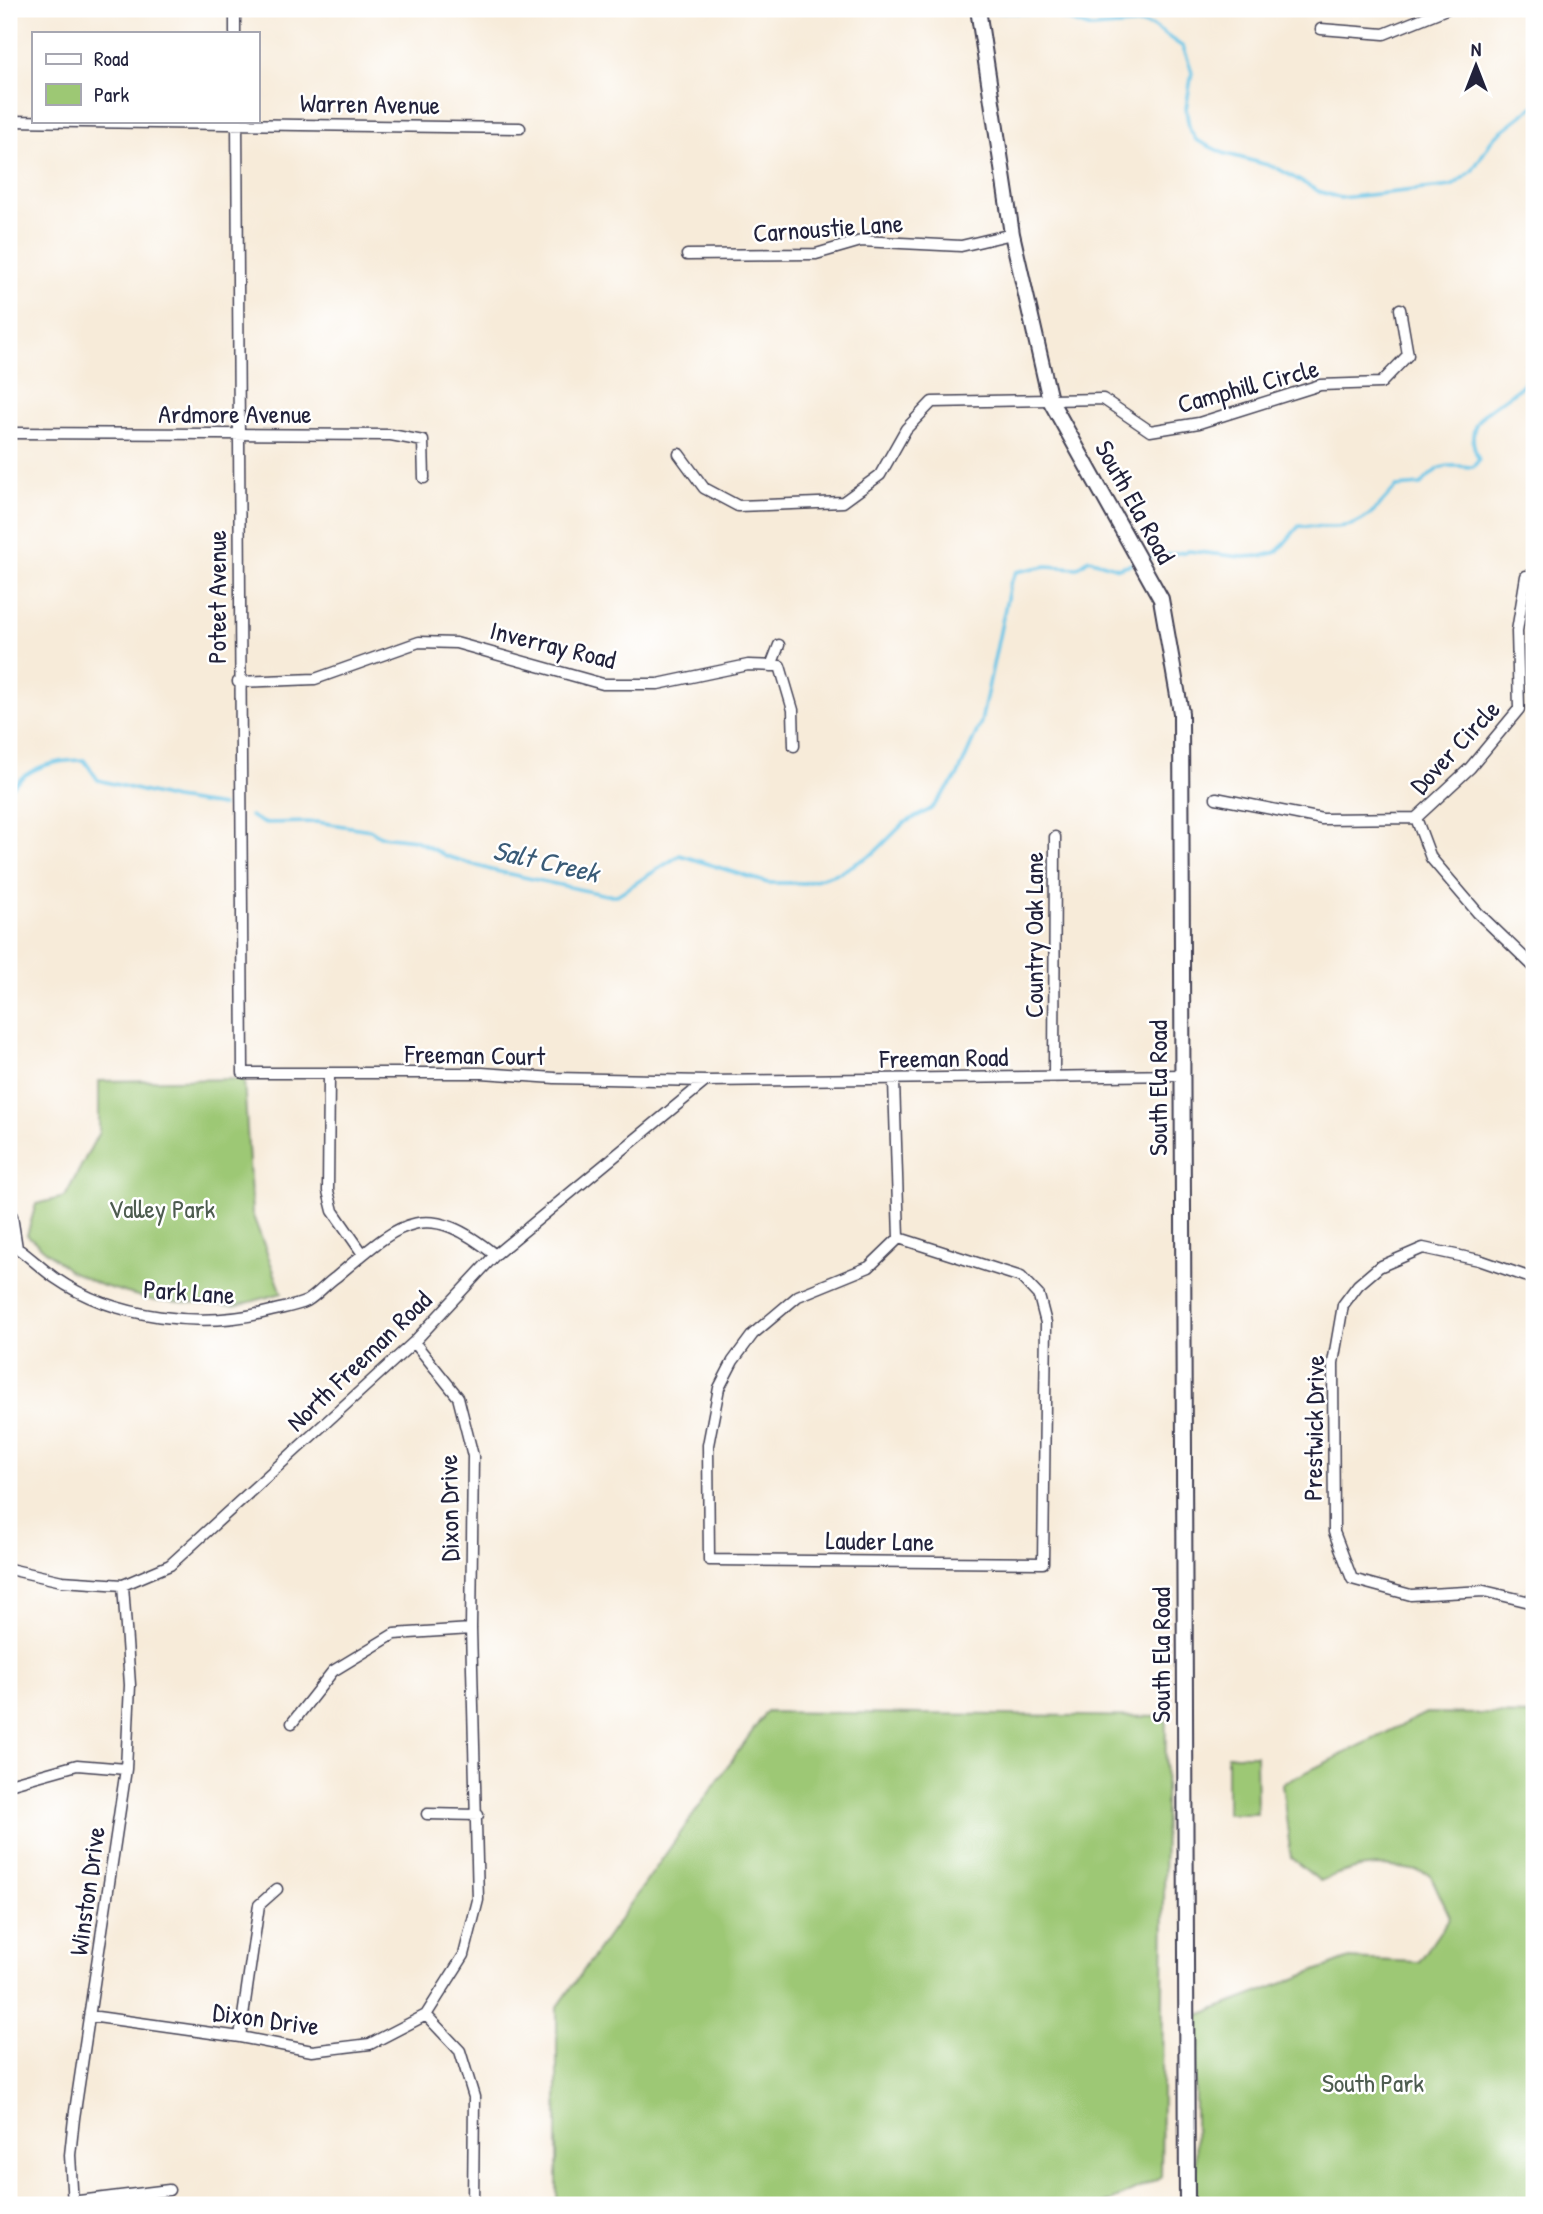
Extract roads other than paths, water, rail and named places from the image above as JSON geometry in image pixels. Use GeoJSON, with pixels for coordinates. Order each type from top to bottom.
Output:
{"type":"FeatureCollection","features":[{"type":"Feature","properties":{"kind":"main road","name":"South Ela Road"},"geometry":{"type":"LineString","coordinates":[[978,9],[1012,234],[1050,400],[1161,598],[1181,713],[1186,2205]]}},
{"type":"Feature","properties":{"kind":"street"},"geometry":{"type":"LineString","coordinates":[[235,9],[235,32]]}},
{"type":"Feature","properties":{"kind":"street"},"geometry":{"type":"LineString","coordinates":[[1321,29],[1384,33],[1446,9]]}},
{"type":"Feature","properties":{"kind":"street","name":"Warren Avenue"},"geometry":{"type":"LineString","coordinates":[[9,121],[32,121]]}},
{"type":"Feature","properties":{"kind":"street","name":"Poteet Avenue"},"geometry":{"type":"LineString","coordinates":[[237,122],[238,682],[243,1073]]}},
{"type":"Feature","properties":{"kind":"street","name":"Warren Avenue"},"geometry":{"type":"LineString","coordinates":[[259,122],[520,128]]}},
{"type":"Feature","properties":{"kind":"street","name":"Carnoustie Lane"},"geometry":{"type":"LineString","coordinates":[[687,254],[816,254],[861,241],[961,246],[1012,234]]}},
{"type":"Feature","properties":{"kind":"street","name":"Camphill Circle"},"geometry":{"type":"LineString","coordinates":[[1050,400],[1102,399],[1150,431],[1199,423],[1320,385],[1381,383],[1408,355],[1400,309]]}},
{"type":"Feature","properties":{"kind":"street"},"geometry":{"type":"LineString","coordinates":[[679,454],[704,488],[738,506],[843,502],[880,475],[906,429],[932,402],[1050,400]]}},
{"type":"Feature","properties":{"kind":"street","name":"Ardmore Avenue"},"geometry":{"type":"LineString","coordinates":[[9,433],[391,435],[423,441],[424,478]]}},
{"type":"Feature","properties":{"kind":"street","name":"Dover Circle"},"geometry":{"type":"LineString","coordinates":[[1416,818],[1470,768],[1519,709],[1517,631],[1526,576]]}},
{"type":"Feature","properties":{"kind":"street","name":"Inverray Road"},"geometry":{"type":"LineString","coordinates":[[238,682],[315,679],[419,642],[456,643],[603,684],[658,684],[748,665],[771,666]]}},
{"type":"Feature","properties":{"kind":"street"},"geometry":{"type":"LineString","coordinates":[[779,645],[771,666],[780,666],[787,688],[793,710],[794,746]]}},
{"type":"Feature","properties":{"kind":"street"},"geometry":{"type":"LineString","coordinates":[[1216,798],[1322,819],[1416,818],[1431,858],[1478,913],[1534,967]]}},
{"type":"Feature","properties":{"kind":"street","name":"Country Oak Lane"},"geometry":{"type":"LineString","coordinates":[[1055,837],[1055,1075]]}},
{"type":"Feature","properties":{"kind":"street","name":"Freeman Court"},"geometry":{"type":"LineString","coordinates":[[243,1073],[482,1073],[555,1078],[706,1081]]}},
{"type":"Feature","properties":{"kind":"street"},"geometry":{"type":"LineString","coordinates":[[328,1075],[328,1191],[333,1211],[363,1254]]}},
{"type":"Feature","properties":{"kind":"street","name":"Freeman Road"},"geometry":{"type":"LineString","coordinates":[[706,1081],[751,1078],[894,1081],[1055,1075],[1183,1075]]}},
{"type":"Feature","properties":{"kind":"street","name":"North Freeman Road"},"geometry":{"type":"LineString","coordinates":[[9,1569],[62,1581],[123,1585],[170,1565],[414,1342],[495,1255],[706,1081]]}},
{"type":"Feature","properties":{"kind":"street"},"geometry":{"type":"LineString","coordinates":[[894,1081],[899,1238]]}},
{"type":"Feature","properties":{"kind":"street","name":"Park Lane"},"geometry":{"type":"LineString","coordinates":[[12,1216],[18,1248],[57,1279],[113,1306],[174,1318],[239,1320],[306,1301],[397,1229],[433,1222],[470,1234],[495,1255]]}},
{"type":"Feature","properties":{"kind":"street","name":"Lauder Lane"},"geometry":{"type":"LineString","coordinates":[[899,1238],[1021,1277],[1040,1296],[1046,1323],[1043,1563],[709,1560],[708,1445],[719,1388],[733,1361],[753,1335],[798,1296],[869,1268],[899,1238]]}},
{"type":"Feature","properties":{"kind":"street","name":"Prestwick Drive"},"geometry":{"type":"LineString","coordinates":[[1534,1279],[1479,1260],[1423,1248],[1379,1267],[1358,1285],[1343,1305],[1333,1363],[1334,1532],[1352,1579],[1411,1595],[1484,1591],[1534,1603]]}},
{"type":"Feature","properties":{"kind":"street","name":"Dixon Drive"},"geometry":{"type":"LineString","coordinates":[[90,2016],[240,2037],[312,2051],[370,2044],[426,2015],[464,1955],[478,1900],[478,1815],[471,1629],[473,1456],[458,1397],[414,1342]]}},
{"type":"Feature","properties":{"kind":"street","name":"Winston Drive"},"geometry":{"type":"LineString","coordinates":[[73,2204],[71,2136],[126,1769],[130,1685],[123,1585]]}},
{"type":"Feature","properties":{"kind":"street"},"geometry":{"type":"LineString","coordinates":[[292,1723],[333,1671],[394,1634],[471,1629]]}},
{"type":"Feature","properties":{"kind":"street"},"geometry":{"type":"LineString","coordinates":[[9,1784],[77,1765],[126,1769]]}},
{"type":"Feature","properties":{"kind":"street"},"geometry":{"type":"LineString","coordinates":[[427,1814],[478,1815]]}},
{"type":"Feature","properties":{"kind":"street"},"geometry":{"type":"LineString","coordinates":[[240,2037],[259,1905],[277,1889]]}},
{"type":"Feature","properties":{"kind":"street"},"geometry":{"type":"LineString","coordinates":[[426,2015],[460,2051],[474,2097],[473,2205]]}},
{"type":"Feature","properties":{"kind":"street"},"geometry":{"type":"LineString","coordinates":[[46,2205],[73,2204],[169,2190]]}},
{"type":"Feature","properties":{"kind":"waterway"},"geometry":{"type":"LineString","coordinates":[[944,9],[968,11]]}},
{"type":"Feature","properties":{"kind":"waterway"},"geometry":{"type":"LineString","coordinates":[[988,12],[1046,13],[1092,28],[1143,24],[1154,27],[1183,47],[1187,57],[1192,72],[1186,109],[1189,127],[1196,140],[1223,153],[1275,167],[1318,191],[1340,198],[1452,186],[1472,171],[1494,137],[1534,106]]}},
{"type":"Feature","properties":{"kind":"waterway","name":"Salt Creek"},"geometry":{"type":"LineString","coordinates":[[1149,558],[1189,551],[1242,557],[1277,552],[1299,526],[1333,527],[1355,524],[1373,512],[1396,487],[1421,485],[1443,467],[1473,467],[1479,460],[1473,442],[1474,429],[1480,418],[1515,391],[1534,369]]}},
{"type":"Feature","properties":{"kind":"waterway","name":"Salt Creek"},"geometry":{"type":"LineString","coordinates":[[250,816],[263,823],[317,822],[371,830],[380,836],[415,840],[446,856],[491,870],[606,895],[617,895],[680,855],[768,883],[805,883],[841,872],[874,853],[904,823],[931,809],[957,777],[981,722],[1010,584],[1016,572],[1046,566],[1077,568],[1089,559],[1118,568],[1131,564]]}},
{"type":"Feature","properties":{"kind":"waterway","name":"Salt Creek"},"geometry":{"type":"LineString","coordinates":[[9,790],[16,782],[42,766],[62,761],[84,760],[98,780],[174,799],[222,806]]}},
{"type":"Feature","properties":{"kind":"park label","name":"Valley Park"},"geometry":{"type":"Point","coordinates":[162,1209]}},
{"type":"Feature","properties":{"kind":"park label","name":"South Park"},"geometry":{"type":"Point","coordinates":[1373,2083]}}]}
